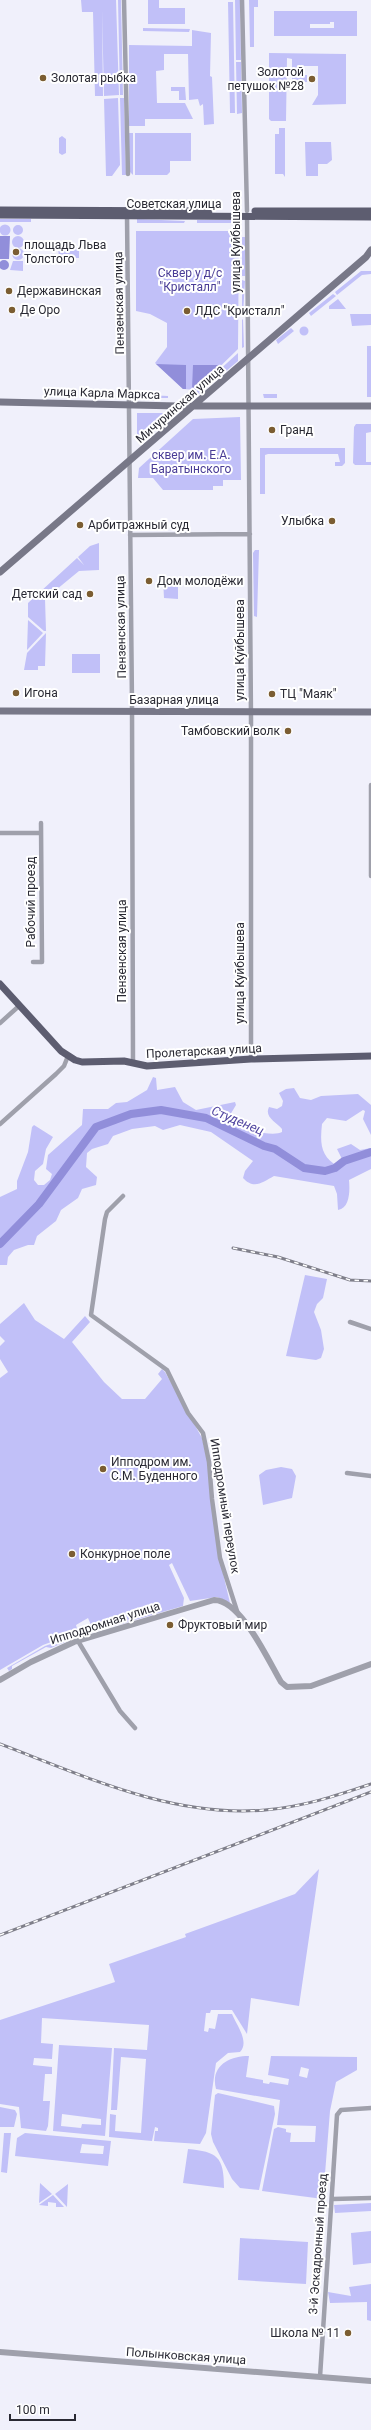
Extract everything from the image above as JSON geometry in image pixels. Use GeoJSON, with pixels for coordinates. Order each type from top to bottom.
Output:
{"type":"FeatureCollection","features":[{"type":"Feature","properties":{"kind":"main road"},"geometry":{"type":"LineString","coordinates":[[0,210],[127,213]]}},
{"type":"Feature","properties":{"kind":"main road"},"geometry":{"type":"LineString","coordinates":[[247,213],[371,211]]}},
{"type":"Feature","properties":{"kind":"main road","name":"Советская улица"},"geometry":{"type":"LineString","coordinates":[[0,215],[247,213],[371,217]]}},
{"type":"Feature","properties":{"kind":"main road","name":"Мичуринская улица"},"geometry":{"type":"LineString","coordinates":[[0,572],[366,257],[371,250]]}},
{"type":"Feature","properties":{"kind":"main road","name":"улица Карла Маркса"},"geometry":{"type":"LineString","coordinates":[[0,402],[194,406],[371,406]]}},
{"type":"Feature","properties":{"kind":"main road","name":"Базарная улица"},"geometry":{"type":"LineString","coordinates":[[0,711],[371,712]]}},
{"type":"Feature","properties":{"kind":"main road","name":"Пролетарская улица"},"geometry":{"type":"LineString","coordinates":[[0,984],[19,1006],[68,1056],[88,1063],[133,1063],[147,1066],[251,1059],[371,1056]]}},
{"type":"Feature","properties":{"kind":"street"},"geometry":{"type":"LineString","coordinates":[[124,0],[128,174]]}},
{"type":"Feature","properties":{"kind":"street","name":"улица Куйбышева"},"geometry":{"type":"LineString","coordinates":[[242,0],[247,213],[249,406],[251,1059]]}},
{"type":"Feature","properties":{"kind":"street","name":"Пензенская улица"},"geometry":{"type":"LineString","coordinates":[[127,213],[130,404],[133,1063]]}},
{"type":"Feature","properties":{"kind":"street"},"geometry":{"type":"LineString","coordinates":[[130,534],[250,534]]}},
{"type":"Feature","properties":{"kind":"street"},"geometry":{"type":"LineString","coordinates":[[371,785],[371,876]]}},
{"type":"Feature","properties":{"kind":"street","name":"Рабочий проезд"},"geometry":{"type":"LineString","coordinates":[[33,962],[42,962],[41,823]]}},
{"type":"Feature","properties":{"kind":"street"},"geometry":{"type":"LineString","coordinates":[[0,833],[41,833]]}},
{"type":"Feature","properties":{"kind":"street"},"geometry":{"type":"LineString","coordinates":[[0,1023],[19,1006]]}},
{"type":"Feature","properties":{"kind":"street"},"geometry":{"type":"LineString","coordinates":[[0,1124],[64,1066],[68,1056]]}},
{"type":"Feature","properties":{"kind":"street","name":"Ипподромный переулок"},"geometry":{"type":"LineString","coordinates":[[123,1196],[107,1212],[105,1219],[91,1315],[167,1370],[188,1413],[203,1433],[209,1462],[212,1499],[220,1558],[237,1611]]}},
{"type":"Feature","properties":{"kind":"street"},"geometry":{"type":"LineString","coordinates":[[350,1322],[371,1329]]}},
{"type":"Feature","properties":{"kind":"street"},"geometry":{"type":"LineString","coordinates":[[348,1473],[371,1476]]}},
{"type":"Feature","properties":{"kind":"street","name":"Ипподромная улица"},"geometry":{"type":"LineString","coordinates":[[0,1680],[42,1656],[78,1641],[204,1602],[222,1601],[237,1611]]}},
{"type":"Feature","properties":{"kind":"street"},"geometry":{"type":"LineString","coordinates":[[237,1611],[281,1682],[287,1687],[311,1686],[371,1664]]}},
{"type":"Feature","properties":{"kind":"street"},"geometry":{"type":"LineString","coordinates":[[78,1641],[120,1711],[134,1728]]}},
{"type":"Feature","properties":{"kind":"street","name":"3-й Эскадронный проезд"},"geometry":{"type":"LineString","coordinates":[[320,2377],[338,2112],[371,2108]]}},
{"type":"Feature","properties":{"kind":"street"},"geometry":{"type":"LineString","coordinates":[[332,2199],[371,2198]]}},
{"type":"Feature","properties":{"kind":"street","name":"Полынковская улица"},"geometry":{"type":"LineString","coordinates":[[0,2352],[371,2381]]}},
{"type":"Feature","properties":{"kind":"green space"},"geometry":{"type":"Polygon","coordinates":[[[81,0],[116,0],[119,95],[104,96],[102,10],[103,96],[95,96],[93,12],[82,12],[81,0]]]}},
{"type":"Feature","properties":{"kind":"green space"},"geometry":{"type":"Polygon","coordinates":[[[118,0],[121,0],[123,95],[120,95],[118,0]]]}},
{"type":"Feature","properties":{"kind":"green space"},"geometry":{"type":"Polygon","coordinates":[[[148,0],[159,0],[159,8],[185,8],[185,24],[148,24],[148,0]]]}},
{"type":"Feature","properties":{"kind":"green space"},"geometry":{"type":"Polygon","coordinates":[[[235,0],[240,0],[241,60],[236,60],[235,0]]]}},
{"type":"Feature","properties":{"kind":"green space"},"geometry":{"type":"Polygon","coordinates":[[[249,0],[258,0],[258,7],[254,7],[254,47],[250,47],[249,0]]]}},
{"type":"Feature","properties":{"kind":"green space"},"geometry":{"type":"Polygon","coordinates":[[[228,2],[233,2],[235,113],[230,113],[228,2]]]}},
{"type":"Feature","properties":{"kind":"green space"},"geometry":{"type":"Polygon","coordinates":[[[274,11],[357,11],[357,36],[274,36],[274,11]],[[330,22],[330,24],[310,24],[310,28],[334,28],[334,22],[330,22]]]}},
{"type":"Feature","properties":{"kind":"green space"},"geometry":{"type":"Polygon","coordinates":[[[143,28],[190,29],[189,32],[143,31],[143,28]]]}},
{"type":"Feature","properties":{"kind":"green space"},"geometry":{"type":"Polygon","coordinates":[[[192,30],[211,33],[210,76],[212,77],[214,124],[204,125],[203,104],[200,106],[198,99],[189,100],[188,54],[164,54],[164,70],[156,71],[157,103],[185,103],[193,119],[145,119],[145,126],[129,126],[129,45],[192,46],[192,30]]]}},
{"type":"Feature","properties":{"kind":"green space"},"geometry":{"type":"Polygon","coordinates":[[[269,53],[346,54],[346,104],[312,105],[318,95],[318,66],[299,66],[299,75],[307,75],[307,82],[292,82],[292,59],[287,58],[286,121],[271,121],[269,119],[269,53]]]}},
{"type":"Feature","properties":{"kind":"green space"},"geometry":{"type":"Polygon","coordinates":[[[236,62],[241,62],[242,113],[237,114],[236,62]]]}},
{"type":"Feature","properties":{"kind":"green space"},"geometry":{"type":"Polygon","coordinates":[[[171,87],[185,87],[186,100],[179,100],[179,91],[171,91],[171,87]]]}},
{"type":"Feature","properties":{"kind":"green space"},"geometry":{"type":"Polygon","coordinates":[[[118,98],[120,165],[112,176],[106,176],[104,99],[118,98]]]}},
{"type":"Feature","properties":{"kind":"green space"},"geometry":{"type":"Polygon","coordinates":[[[120,98],[124,98],[126,175],[122,175],[120,98]]]}},
{"type":"Feature","properties":{"kind":"green space"},"geometry":{"type":"Polygon","coordinates":[[[279,128],[285,128],[285,177],[283,174],[275,174],[275,134],[279,134],[279,128]]]}},
{"type":"Feature","properties":{"kind":"green space"},"geometry":{"type":"Polygon","coordinates":[[[129,133],[133,133],[133,175],[129,171],[129,133]]]}},
{"type":"Feature","properties":{"kind":"green space"},"geometry":{"type":"Polygon","coordinates":[[[135,133],[191,133],[191,161],[170,161],[170,172],[167,175],[135,175],[135,133]]]}},
{"type":"Feature","properties":{"kind":"green space"},"geometry":{"type":"Polygon","coordinates":[[[62,136],[66,139],[66,153],[62,155],[59,153],[59,138],[62,136]]]}},
{"type":"Feature","properties":{"kind":"green space"},"geometry":{"type":"Polygon","coordinates":[[[305,142],[331,142],[332,160],[327,164],[318,164],[318,176],[306,176],[305,142]]]}},
{"type":"Feature","properties":{"kind":"green space"},"geometry":{"type":"Polygon","coordinates":[[[0,219],[31,219],[31,222],[0,222],[0,219]]]}},
{"type":"Feature","properties":{"kind":"green space"},"geometry":{"type":"Polygon","coordinates":[[[137,219],[185,221],[184,223],[137,223],[137,219]]]}},
{"type":"Feature","properties":{"kind":"green space"},"geometry":{"type":"Polygon","coordinates":[[[197,220],[239,220],[239,223],[197,223],[197,220]]]}},
{"type":"Feature","properties":{"kind":"green space"},"geometry":{"type":"Polygon","coordinates":[[[3,225],[7,225],[9,226],[9,234],[3,235],[0,232],[0,228],[3,225]]]}},
{"type":"Feature","properties":{"kind":"green space"},"geometry":{"type":"Polygon","coordinates":[[[16,225],[20,225],[22,226],[22,234],[16,235],[13,232],[13,228],[16,225]]]}},
{"type":"Feature","properties":{"kind":"green space","name":"Сквер у д/с \"Кристалл\""},"geometry":{"type":"Polygon","coordinates":[[[136,231],[239,231],[238,349],[196,390],[183,389],[155,363],[167,347],[167,323],[150,314],[136,311],[136,231]]]}},
{"type":"Feature","properties":{"kind":"green space"},"geometry":{"type":"Polygon","coordinates":[[[18,236],[22,238],[24,242],[22,246],[18,248],[14,246],[12,242],[14,238],[18,236]]]}},
{"type":"Feature","properties":{"kind":"green space"},"geometry":{"type":"Polygon","coordinates":[[[242,237],[245,237],[245,276],[242,276],[242,237]]]}},
{"type":"Feature","properties":{"kind":"green space"},"geometry":{"type":"Polygon","coordinates":[[[58,247],[79,247],[79,258],[59,258],[58,247]]]}},
{"type":"Feature","properties":{"kind":"green space"},"geometry":{"type":"Polygon","coordinates":[[[18,248],[22,250],[24,254],[22,258],[18,260],[14,258],[12,254],[14,250],[18,248]]]}},
{"type":"Feature","properties":{"kind":"green space"},"geometry":{"type":"Polygon","coordinates":[[[13,261],[23,261],[23,271],[10,270],[13,261]]]}},
{"type":"Feature","properties":{"kind":"green space"},"geometry":{"type":"Polygon","coordinates":[[[361,271],[371,271],[371,274],[362,275],[337,295],[335,292],[361,271]]]}},
{"type":"Feature","properties":{"kind":"green space"},"geometry":{"type":"Polygon","coordinates":[[[242,280],[245,281],[243,315],[242,313],[242,280]]]}},
{"type":"Feature","properties":{"kind":"green space"},"geometry":{"type":"Polygon","coordinates":[[[333,294],[336,296],[311,316],[309,313],[333,294]]]}},
{"type":"Feature","properties":{"kind":"green space"},"geometry":{"type":"Polygon","coordinates":[[[338,299],[346,309],[329,309],[329,306],[338,299]]]}},
{"type":"Feature","properties":{"kind":"green space"},"geometry":{"type":"Polygon","coordinates":[[[350,314],[371,314],[371,325],[352,326],[350,314]]]}},
{"type":"Feature","properties":{"kind":"green space"},"geometry":{"type":"Polygon","coordinates":[[[243,319],[244,347],[242,348],[242,320],[243,319]]]}},
{"type":"Feature","properties":{"kind":"green space"},"geometry":{"type":"Polygon","coordinates":[[[304,326],[309,331],[304,336],[299,331],[304,326]]]}},
{"type":"Feature","properties":{"kind":"green space"},"geometry":{"type":"Polygon","coordinates":[[[291,328],[294,331],[278,344],[276,340],[291,328]]]}},
{"type":"Feature","properties":{"kind":"green space"},"geometry":{"type":"Polygon","coordinates":[[[367,346],[371,346],[371,397],[367,397],[367,346]]]}},
{"type":"Feature","properties":{"kind":"green space"},"geometry":{"type":"Polygon","coordinates":[[[238,353],[238,361],[197,396],[194,393],[238,353]]]}},
{"type":"Feature","properties":{"kind":"green space"},"geometry":{"type":"Polygon","coordinates":[[[263,394],[277,394],[277,398],[264,398],[263,394]]]}},
{"type":"Feature","properties":{"kind":"green space"},"geometry":{"type":"Polygon","coordinates":[[[148,395],[168,396],[168,398],[148,398],[148,395]]]}},
{"type":"Feature","properties":{"kind":"green space","name":"сквер им. Е.А. Баратынского"},"geometry":{"type":"Polygon","coordinates":[[[137,413],[171,413],[137,442],[137,413]]]}},
{"type":"Feature","properties":{"kind":"green space","name":"сквер им. Е.А. Баратынского"},"geometry":{"type":"Polygon","coordinates":[[[240,417],[241,480],[223,480],[223,486],[213,486],[213,490],[163,490],[153,478],[138,478],[139,468],[193,419],[240,417]]]}},
{"type":"Feature","properties":{"kind":"green space"},"geometry":{"type":"Polygon","coordinates":[[[356,424],[371,424],[371,432],[366,433],[366,462],[371,462],[371,465],[355,465],[353,463],[354,427],[356,424]]]}},
{"type":"Feature","properties":{"kind":"green space"},"geometry":{"type":"Polygon","coordinates":[[[260,448],[345,448],[345,463],[342,466],[335,466],[335,462],[340,462],[338,454],[265,455],[265,494],[260,494],[260,448]]]}},
{"type":"Feature","properties":{"kind":"green space"},"geometry":{"type":"Polygon","coordinates":[[[99,543],[99,570],[79,571],[45,599],[46,631],[44,631],[28,617],[28,603],[77,558],[84,565],[78,557],[90,546],[99,543]]]}},
{"type":"Feature","properties":{"kind":"green space"},"geometry":{"type":"Polygon","coordinates":[[[255,550],[259,550],[257,617],[254,616],[253,553],[255,550]]]}},
{"type":"Feature","properties":{"kind":"green space"},"geometry":{"type":"Polygon","coordinates":[[[166,577],[178,578],[178,599],[164,598],[163,579],[166,577]]]}},
{"type":"Feature","properties":{"kind":"green space"},"geometry":{"type":"Polygon","coordinates":[[[28,620],[43,633],[27,650],[28,620]]]}},
{"type":"Feature","properties":{"kind":"green space"},"geometry":{"type":"Polygon","coordinates":[[[46,633],[45,666],[38,666],[38,670],[24,670],[27,653],[46,633]]]}},
{"type":"Feature","properties":{"kind":"green space"},"geometry":{"type":"Polygon","coordinates":[[[72,654],[100,654],[100,673],[72,673],[72,654]]]}},
{"type":"Feature","properties":{"kind":"green space"},"geometry":{"type":"Polygon","coordinates":[[[153,1077],[156,1078],[157,1090],[175,1087],[183,1102],[196,1110],[235,1102],[236,1105],[230,1115],[237,1124],[252,1130],[269,1134],[282,1132],[282,1129],[269,1117],[268,1111],[269,1107],[277,1109],[282,1106],[283,1101],[279,1093],[286,1089],[294,1088],[300,1098],[311,1100],[321,1096],[358,1094],[371,1105],[371,1135],[363,1119],[365,1111],[363,1110],[346,1121],[327,1118],[322,1124],[321,1143],[328,1159],[339,1167],[343,1161],[337,1149],[351,1144],[360,1150],[371,1148],[371,1169],[349,1180],[347,1202],[342,1209],[338,1210],[337,1194],[334,1186],[274,1176],[258,1184],[251,1184],[247,1182],[243,1178],[245,1171],[253,1161],[211,1132],[180,1125],[163,1130],[155,1126],[132,1129],[113,1136],[108,1144],[92,1149],[87,1153],[86,1167],[97,1177],[96,1185],[82,1189],[78,1198],[61,1210],[56,1221],[37,1236],[34,1245],[28,1245],[14,1250],[8,1257],[7,1265],[0,1265],[0,1197],[17,1189],[17,1181],[28,1152],[32,1127],[34,1125],[53,1137],[46,1149],[43,1164],[35,1171],[34,1180],[38,1185],[44,1185],[50,1180],[52,1174],[46,1169],[48,1155],[82,1125],[83,1109],[108,1109],[116,1103],[127,1102],[147,1090],[153,1077]]]}},
{"type":"Feature","properties":{"kind":"green space"},"geometry":{"type":"Polygon","coordinates":[[[305,1275],[327,1279],[323,1298],[317,1304],[314,1312],[321,1330],[324,1349],[321,1358],[316,1360],[286,1356],[305,1275]]]}},
{"type":"Feature","properties":{"kind":"green space","name":"Ипподром им. С.М. Буденного"},"geometry":{"type":"Polygon","coordinates":[[[24,1303],[35,1320],[64,1339],[85,1316],[90,1322],[72,1342],[104,1382],[122,1399],[145,1399],[162,1379],[158,1374],[162,1369],[165,1372],[202,1438],[207,1460],[217,1548],[230,1603],[217,1597],[190,1601],[172,1563],[169,1565],[184,1598],[183,1606],[94,1632],[88,1618],[76,1625],[78,1632],[43,1645],[0,1670],[0,1378],[8,1372],[0,1359],[0,1346],[5,1341],[0,1336],[0,1324],[24,1303]]]}},
{"type":"Feature","properties":{"kind":"green space"},"geometry":{"type":"Polygon","coordinates":[[[281,1467],[292,1469],[296,1476],[292,1498],[263,1505],[259,1475],[266,1470],[281,1467]]]}},
{"type":"Feature","properties":{"kind":"green space"},"geometry":{"type":"Polygon","coordinates":[[[71,1637],[72,1639],[51,1648],[46,1647],[12,1666],[12,1669],[9,1671],[7,1668],[45,1646],[71,1637]]]}},
{"type":"Feature","properties":{"kind":"green space"},"geometry":{"type":"Polygon","coordinates":[[[319,1869],[299,2006],[251,1998],[247,2034],[232,2010],[211,2010],[210,2013],[206,2013],[204,2031],[208,2032],[209,2028],[215,2029],[218,2014],[232,2014],[244,2043],[240,2052],[228,2053],[216,2063],[206,2133],[200,2144],[154,2141],[155,2131],[158,2131],[158,2128],[155,2127],[152,2141],[109,2137],[110,2114],[116,2115],[115,2131],[141,2133],[146,2059],[121,2057],[117,2110],[111,2110],[114,2048],[147,2050],[149,2025],[42,2018],[41,2043],[53,2044],[52,2059],[34,2058],[33,2065],[52,2067],[52,2074],[45,2074],[43,2101],[50,2101],[48,2126],[46,2131],[21,2128],[19,2107],[0,2104],[0,2020],[115,1982],[109,1964],[186,1937],[185,1934],[295,1894],[319,1869]]]}},
{"type":"Feature","properties":{"kind":"green space"},"geometry":{"type":"Polygon","coordinates":[[[59,2045],[112,2048],[105,2136],[53,2131],[59,2045]],[[62,2114],[61,2126],[81,2128],[82,2124],[101,2125],[101,2119],[62,2114]]]}},
{"type":"Feature","properties":{"kind":"green space"},"geometry":{"type":"Polygon","coordinates":[[[242,2056],[249,2056],[246,2077],[263,2080],[263,2083],[269,2084],[270,2082],[288,2085],[289,2079],[268,2075],[271,2056],[357,2057],[357,2070],[336,2082],[330,2111],[323,2199],[262,2191],[274,2129],[278,2127],[286,2129],[286,2132],[291,2133],[290,2142],[315,2142],[316,2126],[277,2125],[280,2100],[216,2089],[216,2074],[219,2068],[228,2060],[242,2056]],[[301,2067],[299,2076],[307,2078],[309,2069],[301,2067]]]}},
{"type":"Feature","properties":{"kind":"green space"},"geometry":{"type":"Polygon","coordinates":[[[218,2093],[274,2106],[275,2114],[259,2190],[240,2188],[232,2179],[213,2142],[211,2134],[215,2095],[218,2093]]]}},
{"type":"Feature","properties":{"kind":"green space"},"geometry":{"type":"Polygon","coordinates":[[[0,2107],[15,2110],[17,2114],[14,2127],[0,2127],[0,2107]]]}},
{"type":"Feature","properties":{"kind":"green space"},"geometry":{"type":"Polygon","coordinates":[[[4,2133],[11,2133],[7,2173],[1,2172],[4,2133]]]}},
{"type":"Feature","properties":{"kind":"green space"},"geometry":{"type":"Polygon","coordinates":[[[25,2133],[111,2141],[108,2166],[15,2156],[17,2138],[25,2133]],[[82,2144],[80,2153],[103,2154],[104,2146],[82,2144]]]}},
{"type":"Feature","properties":{"kind":"green space"},"geometry":{"type":"Polygon","coordinates":[[[188,2149],[206,2152],[217,2158],[220,2162],[224,2177],[224,2188],[183,2183],[188,2149]]]}},
{"type":"Feature","properties":{"kind":"green space"},"geometry":{"type":"Polygon","coordinates":[[[40,2183],[52,2194],[39,2203],[40,2183]]]}},
{"type":"Feature","properties":{"kind":"green space"},"geometry":{"type":"Polygon","coordinates":[[[68,2184],[67,2207],[55,2194],[68,2184]]]}},
{"type":"Feature","properties":{"kind":"green space"},"geometry":{"type":"Polygon","coordinates":[[[53,2195],[64,2207],[56,2207],[56,2203],[48,2202],[48,2206],[39,2205],[53,2195]]]}},
{"type":"Feature","properties":{"kind":"green space"},"geometry":{"type":"Polygon","coordinates":[[[371,2203],[371,2211],[335,2213],[334,2205],[371,2203]]]}},
{"type":"Feature","properties":{"kind":"green space"},"geometry":{"type":"Polygon","coordinates":[[[371,2231],[371,2263],[353,2265],[351,2233],[371,2231]]]}},
{"type":"Feature","properties":{"kind":"green space"},"geometry":{"type":"Polygon","coordinates":[[[240,2238],[308,2242],[306,2284],[238,2280],[240,2238]]]}},
{"type":"Feature","properties":{"kind":"green space"},"geometry":{"type":"Polygon","coordinates":[[[371,2284],[371,2321],[367,2320],[367,2302],[330,2303],[328,2292],[351,2296],[349,2287],[371,2284]]]}},
{"type":"Feature","properties":{"kind":"shaded area"},"geometry":{"type":"Polygon","coordinates":[[[0,236],[10,236],[9,259],[0,259],[0,236]]]}},
{"type":"Feature","properties":{"kind":"shaded area"},"geometry":{"type":"Polygon","coordinates":[[[2,260],[6,260],[8,261],[8,269],[2,270],[-1,267],[-1,263],[2,260]]]}},
{"type":"Feature","properties":{"kind":"shaded area"},"geometry":{"type":"Polygon","coordinates":[[[156,364],[186,365],[186,389],[183,389],[156,364]]]}},
{"type":"Feature","properties":{"kind":"shaded area"},"geometry":{"type":"Polygon","coordinates":[[[193,365],[221,365],[196,390],[192,389],[193,365]]]}},
{"type":"Feature","properties":{"kind":"waterway","name":"Студенец"},"geometry":{"type":"LineString","coordinates":[[0,1244],[39,1204],[96,1127],[131,1114],[161,1110],[206,1118],[264,1146],[275,1149],[304,1168],[325,1171],[335,1168],[344,1161],[371,1152]]}},
{"type":"Feature","properties":{"kind":"railway"},"geometry":{"type":"LineString","coordinates":[[233,1248],[278,1257],[350,1280],[371,1281]]}},
{"type":"Feature","properties":{"kind":"railway"},"geometry":{"type":"LineString","coordinates":[[0,1744],[64,1769],[130,1792],[197,1808],[231,1811],[279,1809],[345,1793],[371,1784]]}},
{"type":"Feature","properties":{"kind":"railway"},"geometry":{"type":"LineString","coordinates":[[0,1935],[371,1792]]}},
{"type":"Feature","properties":{"kind":"place","name":"Золотая рыбка"},"geometry":{"type":"Point","coordinates":[43,78]}},
{"type":"Feature","properties":{"kind":"place","name":"Золотой петушок №28"},"geometry":{"type":"Point","coordinates":[312,79]}},
{"type":"Feature","properties":{"kind":"place","name":"площадь Льва Толстого"},"geometry":{"type":"Point","coordinates":[16,252]}},
{"type":"Feature","properties":{"kind":"place","name":"Державинская"},"geometry":{"type":"Point","coordinates":[9,291]}},
{"type":"Feature","properties":{"kind":"place","name":"Де Оро"},"geometry":{"type":"Point","coordinates":[12,310]}},
{"type":"Feature","properties":{"kind":"place","name":"ЛДС \"Кристалл\""},"geometry":{"type":"Point","coordinates":[187,311]}},
{"type":"Feature","properties":{"kind":"place","name":"Гранд"},"geometry":{"type":"Point","coordinates":[272,430]}},
{"type":"Feature","properties":{"kind":"place","name":"Улыбка"},"geometry":{"type":"Point","coordinates":[332,521]}},
{"type":"Feature","properties":{"kind":"place","name":"Арбитражный суд"},"geometry":{"type":"Point","coordinates":[80,525]}},
{"type":"Feature","properties":{"kind":"place","name":"Дом молодёжи"},"geometry":{"type":"Point","coordinates":[149,581]}},
{"type":"Feature","properties":{"kind":"place","name":"Детский сад"},"geometry":{"type":"Point","coordinates":[90,594]}},
{"type":"Feature","properties":{"kind":"place","name":"Игона"},"geometry":{"type":"Point","coordinates":[16,693]}},
{"type":"Feature","properties":{"kind":"place","name":"ТЦ \"Маяк\""},"geometry":{"type":"Point","coordinates":[272,694]}},
{"type":"Feature","properties":{"kind":"place","name":"Тамбовский волк"},"geometry":{"type":"Point","coordinates":[288,731]}},
{"type":"Feature","properties":{"kind":"place","name":"Ипподром им. С.М. Буденного"},"geometry":{"type":"Point","coordinates":[103,1469]}},
{"type":"Feature","properties":{"kind":"place","name":"Конкурное поле"},"geometry":{"type":"Point","coordinates":[72,1554]}},
{"type":"Feature","properties":{"kind":"place","name":"Фруктовый мир"},"geometry":{"type":"Point","coordinates":[170,1625]}},
{"type":"Feature","properties":{"kind":"place","name":"Школа № 11"},"geometry":{"type":"Point","coordinates":[348,2333]}}]}
